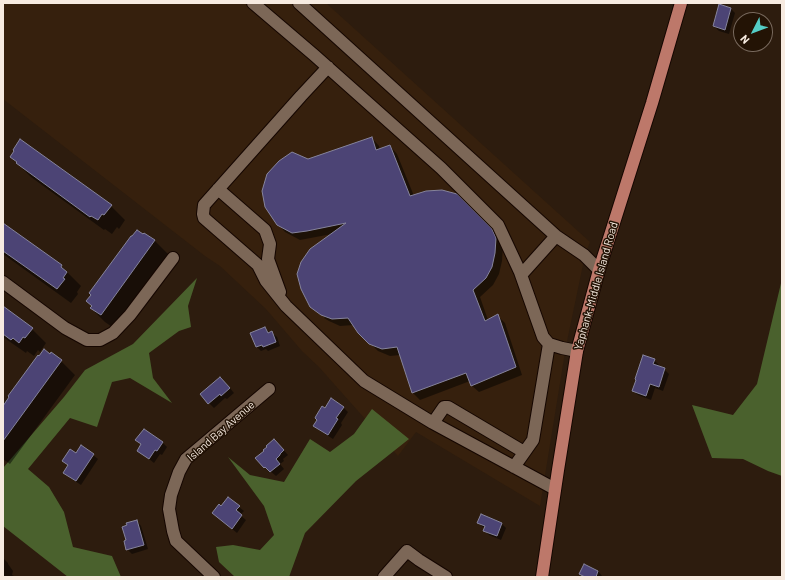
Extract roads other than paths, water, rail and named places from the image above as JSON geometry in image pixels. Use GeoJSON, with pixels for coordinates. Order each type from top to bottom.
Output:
{"type":"FeatureCollection","features":[{"type":"Feature","properties":{"kind":"main road","name":"Yaphank-Middle Island Road"},"geometry":{"type":"LineString","coordinates":[[542,577],[577,351],[598,270],[652,104],[681,3]]}},
{"type":"Feature","properties":{"kind":"street"},"geometry":{"type":"LineString","coordinates":[[254,3],[441,168],[498,225],[521,275],[543,337],[549,344],[577,351]]}},
{"type":"Feature","properties":{"kind":"street"},"geometry":{"type":"LineString","coordinates":[[299,3],[556,236],[584,255],[598,270]]}},
{"type":"Feature","properties":{"kind":"street"},"geometry":{"type":"LineString","coordinates":[[328,67],[204,205],[204,218],[258,265],[266,281],[286,306],[364,381],[433,423],[555,489]]}},
{"type":"Feature","properties":{"kind":"street"},"geometry":{"type":"LineString","coordinates":[[218,189],[266,230],[270,244],[268,259],[286,306]]}},
{"type":"Feature","properties":{"kind":"street"},"geometry":{"type":"LineString","coordinates":[[521,275],[556,236]]}},
{"type":"Feature","properties":{"kind":"street"},"geometry":{"type":"LineString","coordinates":[[3,282],[65,328],[87,340],[100,340],[113,333],[130,316],[173,258]]}},
{"type":"Feature","properties":{"kind":"street"},"geometry":{"type":"LineString","coordinates":[[514,467],[533,440],[549,344]]}},
{"type":"Feature","properties":{"kind":"street","name":"Island Bay Avenue"},"geometry":{"type":"LineString","coordinates":[[214,577],[176,541],[169,509],[171,495],[179,472],[186,459],[269,389]]}},
{"type":"Feature","properties":{"kind":"street"},"geometry":{"type":"LineString","coordinates":[[433,423],[444,407],[448,407],[524,452]]}},
{"type":"Feature","properties":{"kind":"street"},"geometry":{"type":"LineString","coordinates":[[384,577],[407,551],[446,577]]}}]}
